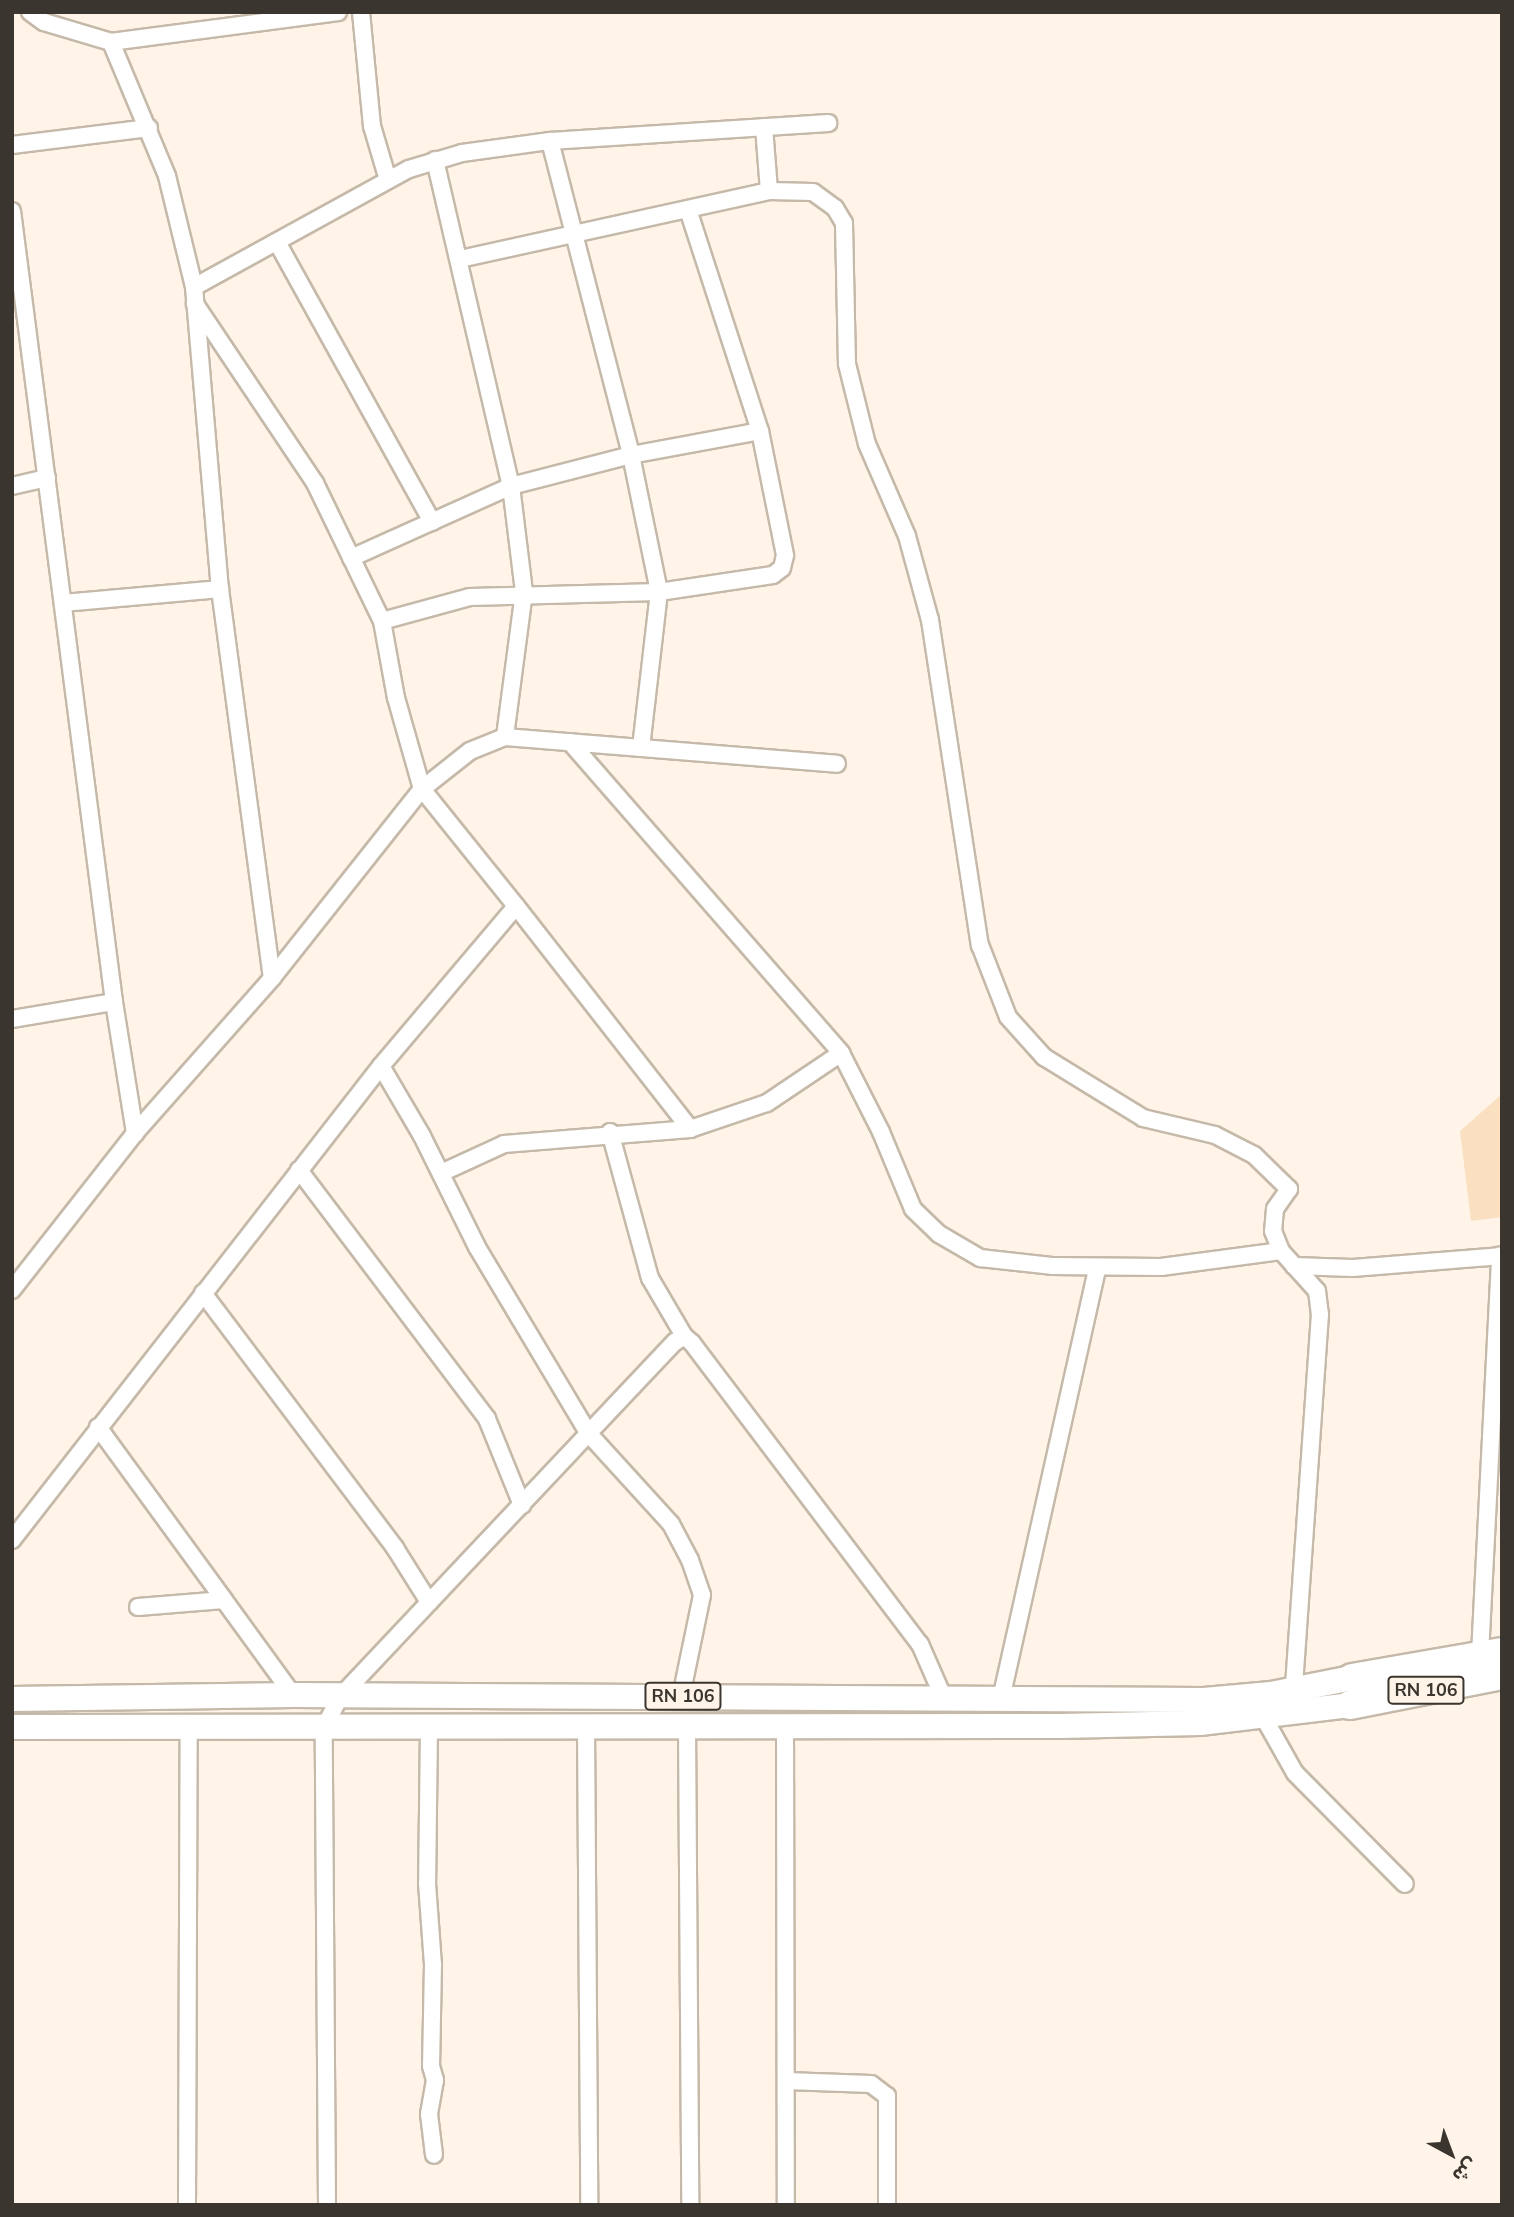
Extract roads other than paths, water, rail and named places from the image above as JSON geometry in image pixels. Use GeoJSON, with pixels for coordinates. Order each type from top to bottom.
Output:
{"type":"FeatureCollection","features":[{"type":"Feature","properties":{"kind":"highway","name":"RN 106"},"geometry":{"type":"LineString","coordinates":[[1351,1692],[1491,1653]]}},
{"type":"Feature","properties":{"kind":"highway","name":"RN 106"},"geometry":{"type":"LineString","coordinates":[[1351,1692],[1502,1675]]}},
{"type":"Feature","properties":{"kind":"main road","name":"RN 106"},"geometry":{"type":"LineString","coordinates":[[12,1699],[293,1695],[339,1698],[681,1696],[1204,1700],[1294,1689],[1351,1692]]}},
{"type":"Feature","properties":{"kind":"main road","name":"RN 106"},"geometry":{"type":"LineString","coordinates":[[12,1727],[1073,1726],[1264,1718],[1351,1692]]}},
{"type":"Feature","properties":{"kind":"street"},"geometry":{"type":"LineString","coordinates":[[30,12],[44,22],[111,42],[338,12]]}},
{"type":"Feature","properties":{"kind":"street"},"geometry":{"type":"LineString","coordinates":[[360,12],[372,126],[388,180]]}},
{"type":"Feature","properties":{"kind":"street"},"geometry":{"type":"LineString","coordinates":[[111,42],[167,176],[194,286],[220,589],[272,978]]}},
{"type":"Feature","properties":{"kind":"street"},"geometry":{"type":"LineString","coordinates":[[194,286],[388,180],[435,160],[550,141],[828,123]]}},
{"type":"Feature","properties":{"kind":"street"},"geometry":{"type":"LineString","coordinates":[[764,127],[769,191]]}},
{"type":"Feature","properties":{"kind":"street"},"geometry":{"type":"LineString","coordinates":[[12,145],[149,128]]}},
{"type":"Feature","properties":{"kind":"street"},"geometry":{"type":"LineString","coordinates":[[550,141],[631,455],[659,592],[641,748]]}},
{"type":"Feature","properties":{"kind":"street"},"geometry":{"type":"LineString","coordinates":[[435,160],[511,486],[524,592],[505,737]]}},
{"type":"Feature","properties":{"kind":"street"},"geometry":{"type":"LineString","coordinates":[[460,259],[575,237],[769,191],[813,192],[835,208],[844,223],[847,364],[867,444],[907,536],[930,620],[980,945],[1009,1017],[1044,1057],[1143,1118],[1215,1135],[1254,1155],[1289,1189],[1275,1209],[1273,1231],[1282,1251],[1317,1291],[1320,1314],[1294,1689]]}},
{"type":"Feature","properties":{"kind":"street"},"geometry":{"type":"LineString","coordinates":[[382,621],[470,597],[524,592],[659,592],[774,575],[782,568],[785,555],[760,431],[688,210]]}},
{"type":"Feature","properties":{"kind":"street"},"geometry":{"type":"LineString","coordinates":[[12,211],[20,331],[47,478],[114,1002],[135,1133]]}},
{"type":"Feature","properties":{"kind":"street"},"geometry":{"type":"LineString","coordinates":[[277,242],[432,522]]}},
{"type":"Feature","properties":{"kind":"street"},"geometry":{"type":"LineString","coordinates":[[195,304],[315,483],[382,621],[396,698],[422,789],[690,1129]]}},
{"type":"Feature","properties":{"kind":"street"},"geometry":{"type":"LineString","coordinates":[[352,558],[511,486],[631,455],[760,431]]}},
{"type":"Feature","properties":{"kind":"street"},"geometry":{"type":"LineString","coordinates":[[12,486],[47,478]]}},
{"type":"Feature","properties":{"kind":"street"},"geometry":{"type":"LineString","coordinates":[[63,603],[220,589]]}},
{"type":"Feature","properties":{"kind":"street"},"geometry":{"type":"LineString","coordinates":[[12,1290],[135,1133],[272,978],[422,789],[470,751],[505,737],[837,764]]}},
{"type":"Feature","properties":{"kind":"street"},"geometry":{"type":"LineString","coordinates":[[570,742],[841,1053],[881,1132],[913,1209],[939,1234],[980,1258],[1097,1268],[1161,1268],[1282,1251]]}},
{"type":"Feature","properties":{"kind":"street"},"geometry":{"type":"LineString","coordinates":[[12,1540],[381,1066],[516,906]]}},
{"type":"Feature","properties":{"kind":"street"},"geometry":{"type":"LineString","coordinates":[[12,1019],[114,1002]]}},
{"type":"Feature","properties":{"kind":"street"},"geometry":{"type":"LineString","coordinates":[[441,1173],[504,1144],[610,1132],[690,1129],[767,1103],[841,1053]]}},
{"type":"Feature","properties":{"kind":"street"},"geometry":{"type":"LineString","coordinates":[[381,1066],[441,1173],[477,1247],[589,1434],[671,1524],[690,1560],[702,1595],[681,1696]]}},
{"type":"Feature","properties":{"kind":"street"},"geometry":{"type":"LineString","coordinates":[[610,1132],[650,1278],[684,1336],[920,1644],[944,1699]]}},
{"type":"Feature","properties":{"kind":"street"},"geometry":{"type":"LineString","coordinates":[[299,1170],[487,1419],[522,1505]]}},
{"type":"Feature","properties":{"kind":"street"},"geometry":{"type":"LineString","coordinates":[[1294,1266],[1353,1268],[1501,1256],[1491,1653]]}},
{"type":"Feature","properties":{"kind":"street"},"geometry":{"type":"LineString","coordinates":[[1001,1699],[1097,1268]]}},
{"type":"Feature","properties":{"kind":"street"},"geometry":{"type":"LineString","coordinates":[[203,1293],[395,1548],[429,1602]]}},
{"type":"Feature","properties":{"kind":"street"},"geometry":{"type":"LineString","coordinates":[[327,2205],[324,1728],[339,1698],[684,1336]]}},
{"type":"Feature","properties":{"kind":"street"},"geometry":{"type":"LineString","coordinates":[[98,1427],[293,1695]]}},
{"type":"Feature","properties":{"kind":"street"},"geometry":{"type":"LineString","coordinates":[[138,1607],[224,1600]]}},
{"type":"Feature","properties":{"kind":"street"},"geometry":{"type":"LineString","coordinates":[[1264,1718],[1295,1773],[1405,1884]]}},
{"type":"Feature","properties":{"kind":"street"},"geometry":{"type":"LineString","coordinates":[[187,2205],[189,1726]]}},
{"type":"Feature","properties":{"kind":"street"},"geometry":{"type":"LineString","coordinates":[[429,1727],[428,1937],[433,1964],[431,2066],[435,2080],[429,2114],[434,2155]]}},
{"type":"Feature","properties":{"kind":"street"},"geometry":{"type":"LineString","coordinates":[[586,1727],[589,2205]]}},
{"type":"Feature","properties":{"kind":"street"},"geometry":{"type":"LineString","coordinates":[[687,1727],[690,2205]]}},
{"type":"Feature","properties":{"kind":"street"},"geometry":{"type":"LineString","coordinates":[[785,1727],[786,2205]]}},
{"type":"Feature","properties":{"kind":"street"},"geometry":{"type":"LineString","coordinates":[[786,2081],[871,2084],[887,2095],[887,2205]]}}]}
